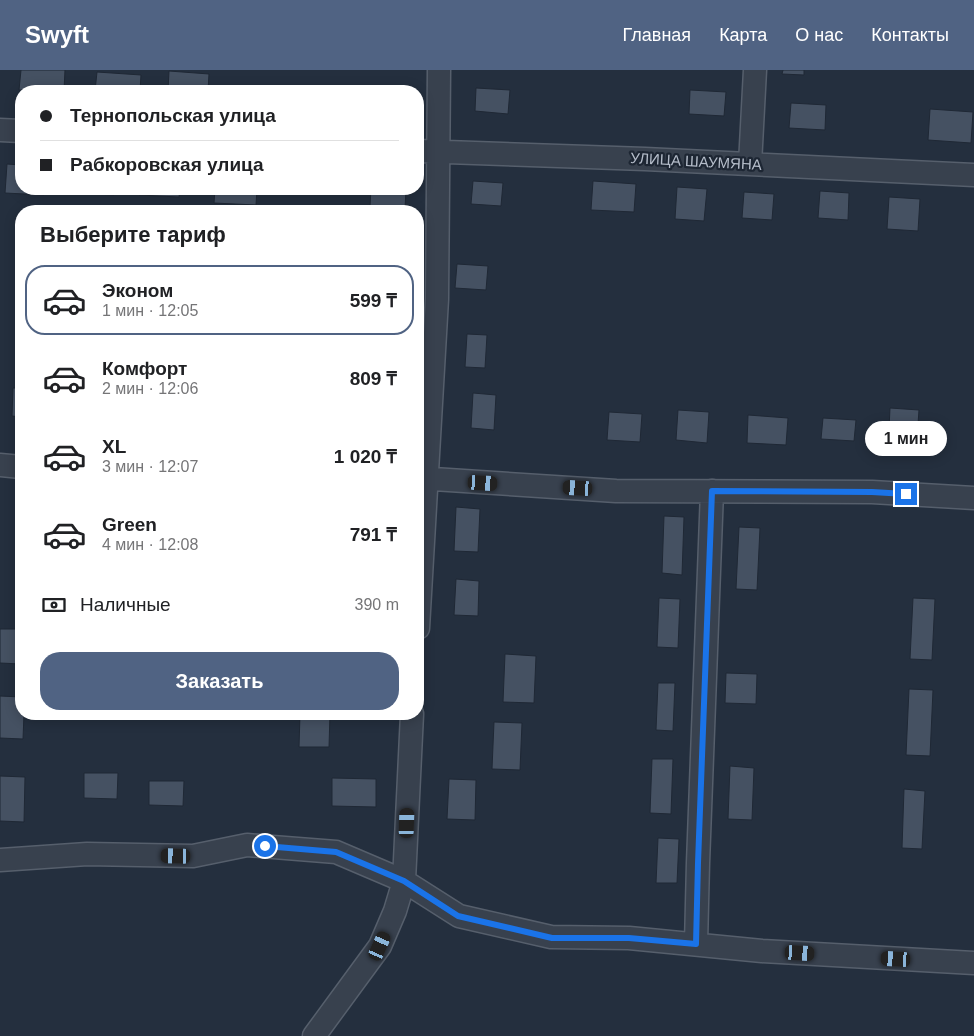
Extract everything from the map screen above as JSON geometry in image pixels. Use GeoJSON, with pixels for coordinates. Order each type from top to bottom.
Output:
{"type":"FeatureCollection","features":[{"type":"Feature","properties":{"kind":"street"},"geometry":{"type":"LineString","coordinates":[[424,455],[437,299],[428,152],[439,70]]}},
{"type":"Feature","properties":{"kind":"street"},"geometry":{"type":"LineString","coordinates":[[750,164],[755,70]]}},
{"type":"Feature","properties":{"kind":"street"},"geometry":{"type":"LineString","coordinates":[[0,130],[15,131]]}},
{"type":"Feature","properties":{"kind":"street","name":"УЛИЦА ШАУМЯНА"},"geometry":{"type":"LineString","coordinates":[[428,152],[645,158],[974,175]]}},
{"type":"Feature","properties":{"kind":"street"},"geometry":{"type":"LineString","coordinates":[[0,465],[15,466]]}},
{"type":"Feature","properties":{"kind":"street"},"geometry":{"type":"LineString","coordinates":[[424,479],[616,491],[872,492],[974,498]]}},
{"type":"Feature","properties":{"kind":"street"},"geometry":{"type":"LineString","coordinates":[[696,944],[712,491]]}},
{"type":"Feature","properties":{"kind":"street"},"geometry":{"type":"LineString","coordinates":[[314,1036],[380,946],[395,911],[404,881],[412,720]]}},
{"type":"Feature","properties":{"kind":"street"},"geometry":{"type":"LineString","coordinates":[[0,860],[87,854],[193,856],[247,845],[336,852],[404,881],[458,916],[552,938],[629,938],[762,951],[974,963]]}},
{"type":"Feature","properties":{"kind":"building"},"geometry":{"type":"Polygon","coordinates":[[[21,70],[65,70],[64,85],[20,85],[21,70]]]}},
{"type":"Feature","properties":{"kind":"building"},"geometry":{"type":"Polygon","coordinates":[[[783,70],[804,70],[804,75],[782,74],[783,70]]]}},
{"type":"Feature","properties":{"kind":"building"},"geometry":{"type":"Polygon","coordinates":[[[169,71],[209,74],[208,85],[168,85],[169,71]]]}},
{"type":"Feature","properties":{"kind":"building"},"geometry":{"type":"Polygon","coordinates":[[[97,72],[141,75],[140,85],[96,85],[97,72]]]}},
{"type":"Feature","properties":{"kind":"building"},"geometry":{"type":"Polygon","coordinates":[[[476,88],[510,90],[508,114],[475,111],[476,88]]]}},
{"type":"Feature","properties":{"kind":"building"},"geometry":{"type":"Polygon","coordinates":[[[690,90],[726,92],[724,116],[689,114],[690,90]]]}},
{"type":"Feature","properties":{"kind":"building"},"geometry":{"type":"Polygon","coordinates":[[[791,103],[826,105],[825,130],[789,128],[791,103]]]}},
{"type":"Feature","properties":{"kind":"building"},"geometry":{"type":"Polygon","coordinates":[[[930,109],[973,112],[971,143],[928,140],[930,109]]]}},
{"type":"Feature","properties":{"kind":"building"},"geometry":{"type":"Polygon","coordinates":[[[7,164],[15,165],[15,194],[5,193],[7,164]]]}},
{"type":"Feature","properties":{"kind":"building"},"geometry":{"type":"Polygon","coordinates":[[[473,181],[503,183],[501,206],[471,204],[473,181]]]}},
{"type":"Feature","properties":{"kind":"building"},"geometry":{"type":"Polygon","coordinates":[[[593,181],[636,184],[634,212],[591,210],[593,181]]]}},
{"type":"Feature","properties":{"kind":"building"},"geometry":{"type":"Polygon","coordinates":[[[677,187],[707,189],[704,221],[675,219],[677,187]]]}},
{"type":"Feature","properties":{"kind":"building"},"geometry":{"type":"Polygon","coordinates":[[[820,191],[849,193],[848,220],[818,218],[820,191]]]}},
{"type":"Feature","properties":{"kind":"building"},"geometry":{"type":"Polygon","coordinates":[[[744,192],[774,194],[772,220],[742,218],[744,192]]]}},
{"type":"Feature","properties":{"kind":"building"},"geometry":{"type":"Polygon","coordinates":[[[139,195],[179,195],[179,197],[139,195]]]}},
{"type":"Feature","properties":{"kind":"building"},"geometry":{"type":"Polygon","coordinates":[[[215,195],[257,195],[256,205],[214,203],[215,195]]]}},
{"type":"Feature","properties":{"kind":"building"},"geometry":{"type":"Polygon","coordinates":[[[371,195],[406,195],[405,205],[370,205],[371,195]]]}},
{"type":"Feature","properties":{"kind":"building"},"geometry":{"type":"Polygon","coordinates":[[[889,197],[920,199],[918,231],[887,229],[889,197]]]}},
{"type":"Feature","properties":{"kind":"building"},"geometry":{"type":"Polygon","coordinates":[[[457,264],[488,266],[486,290],[455,288],[457,264]]]}},
{"type":"Feature","properties":{"kind":"building"},"geometry":{"type":"Polygon","coordinates":[[[467,334],[487,335],[485,368],[465,367],[467,334]]]}},
{"type":"Feature","properties":{"kind":"building"},"geometry":{"type":"Polygon","coordinates":[[[13,388],[15,388],[15,416],[12,416],[13,388]]]}},
{"type":"Feature","properties":{"kind":"building"},"geometry":{"type":"Polygon","coordinates":[[[473,393],[496,395],[494,430],[471,428],[473,393]]]}},
{"type":"Feature","properties":{"kind":"building"},"geometry":{"type":"Polygon","coordinates":[[[890,408],[919,410],[916,452],[888,450],[890,408]]]}},
{"type":"Feature","properties":{"kind":"building"},"geometry":{"type":"Polygon","coordinates":[[[678,410],[709,412],[707,443],[676,440],[678,410]]]}},
{"type":"Feature","properties":{"kind":"building"},"geometry":{"type":"Polygon","coordinates":[[[609,412],[642,414],[640,442],[607,440],[609,412]]]}},
{"type":"Feature","properties":{"kind":"building"},"geometry":{"type":"Polygon","coordinates":[[[748,415],[788,418],[786,445],[747,443],[748,415]]]}},
{"type":"Feature","properties":{"kind":"building"},"geometry":{"type":"Polygon","coordinates":[[[823,418],[856,420],[854,441],[821,439],[823,418]]]}},
{"type":"Feature","properties":{"kind":"building"},"geometry":{"type":"Polygon","coordinates":[[[456,507],[480,509],[478,552],[454,551],[456,507]]]}},
{"type":"Feature","properties":{"kind":"building"},"geometry":{"type":"Polygon","coordinates":[[[664,516],[684,517],[682,575],[662,573],[664,516]]]}},
{"type":"Feature","properties":{"kind":"building"},"geometry":{"type":"Polygon","coordinates":[[[739,527],[760,528],[757,590],[736,589],[739,527]]]}},
{"type":"Feature","properties":{"kind":"building"},"geometry":{"type":"Polygon","coordinates":[[[456,579],[479,581],[478,616],[454,615],[456,579]]]}},
{"type":"Feature","properties":{"kind":"building"},"geometry":{"type":"Polygon","coordinates":[[[659,598],[680,599],[678,648],[657,647],[659,598]]]}},
{"type":"Feature","properties":{"kind":"building"},"geometry":{"type":"Polygon","coordinates":[[[913,598],[935,599],[932,660],[910,659],[913,598]]]}},
{"type":"Feature","properties":{"kind":"building"},"geometry":{"type":"Polygon","coordinates":[[[0,629],[15,629],[15,664],[0,663],[0,629]]]}},
{"type":"Feature","properties":{"kind":"building"},"geometry":{"type":"Polygon","coordinates":[[[505,654],[536,656],[534,703],[503,702],[505,654]]]}},
{"type":"Feature","properties":{"kind":"building"},"geometry":{"type":"Polygon","coordinates":[[[726,673],[757,674],[756,704],[725,703],[726,673]]]}},
{"type":"Feature","properties":{"kind":"building"},"geometry":{"type":"Polygon","coordinates":[[[658,683],[675,683],[673,731],[656,730],[658,683]]]}},
{"type":"Feature","properties":{"kind":"building"},"geometry":{"type":"Polygon","coordinates":[[[909,689],[933,690],[930,756],[906,755],[909,689]]]}},
{"type":"Feature","properties":{"kind":"building"},"geometry":{"type":"Polygon","coordinates":[[[0,696],[15,697],[15,720],[24,720],[23,739],[0,738],[0,696]]]}},
{"type":"Feature","properties":{"kind":"building"},"geometry":{"type":"Polygon","coordinates":[[[300,720],[330,720],[329,747],[299,747],[300,720]]]}},
{"type":"Feature","properties":{"kind":"building"},"geometry":{"type":"Polygon","coordinates":[[[494,722],[522,723],[520,770],[492,769],[494,722]]]}},
{"type":"Feature","properties":{"kind":"building"},"geometry":{"type":"Polygon","coordinates":[[[652,759],[673,759],[671,814],[650,813],[652,759]]]}},
{"type":"Feature","properties":{"kind":"building"},"geometry":{"type":"Polygon","coordinates":[[[730,766],[754,768],[752,820],[728,819],[730,766]]]}},
{"type":"Feature","properties":{"kind":"building"},"geometry":{"type":"Polygon","coordinates":[[[84,773],[118,773],[117,799],[84,798],[84,773]]]}},
{"type":"Feature","properties":{"kind":"building"},"geometry":{"type":"Polygon","coordinates":[[[0,776],[25,777],[24,822],[0,821],[0,776]]]}},
{"type":"Feature","properties":{"kind":"building"},"geometry":{"type":"Polygon","coordinates":[[[332,778],[376,779],[376,807],[332,806],[332,778]]]}},
{"type":"Feature","properties":{"kind":"building"},"geometry":{"type":"Polygon","coordinates":[[[449,779],[476,780],[475,820],[447,819],[449,779]]]}},
{"type":"Feature","properties":{"kind":"building"},"geometry":{"type":"Polygon","coordinates":[[[149,781],[184,781],[183,806],[149,805],[149,781]]]}},
{"type":"Feature","properties":{"kind":"building"},"geometry":{"type":"Polygon","coordinates":[[[904,789],[925,791],[922,849],[902,848],[904,789]]]}},
{"type":"Feature","properties":{"kind":"building"},"geometry":{"type":"Polygon","coordinates":[[[658,838],[679,839],[677,883],[656,883],[658,838]]]}},
{"type":"Feature","properties":{"kind":"route"},"geometry":{"type":"LineString","coordinates":[[265,846],[336,852],[404,881],[458,916],[552,938],[629,938],[696,944],[712,491],[906,494]]}}]}
